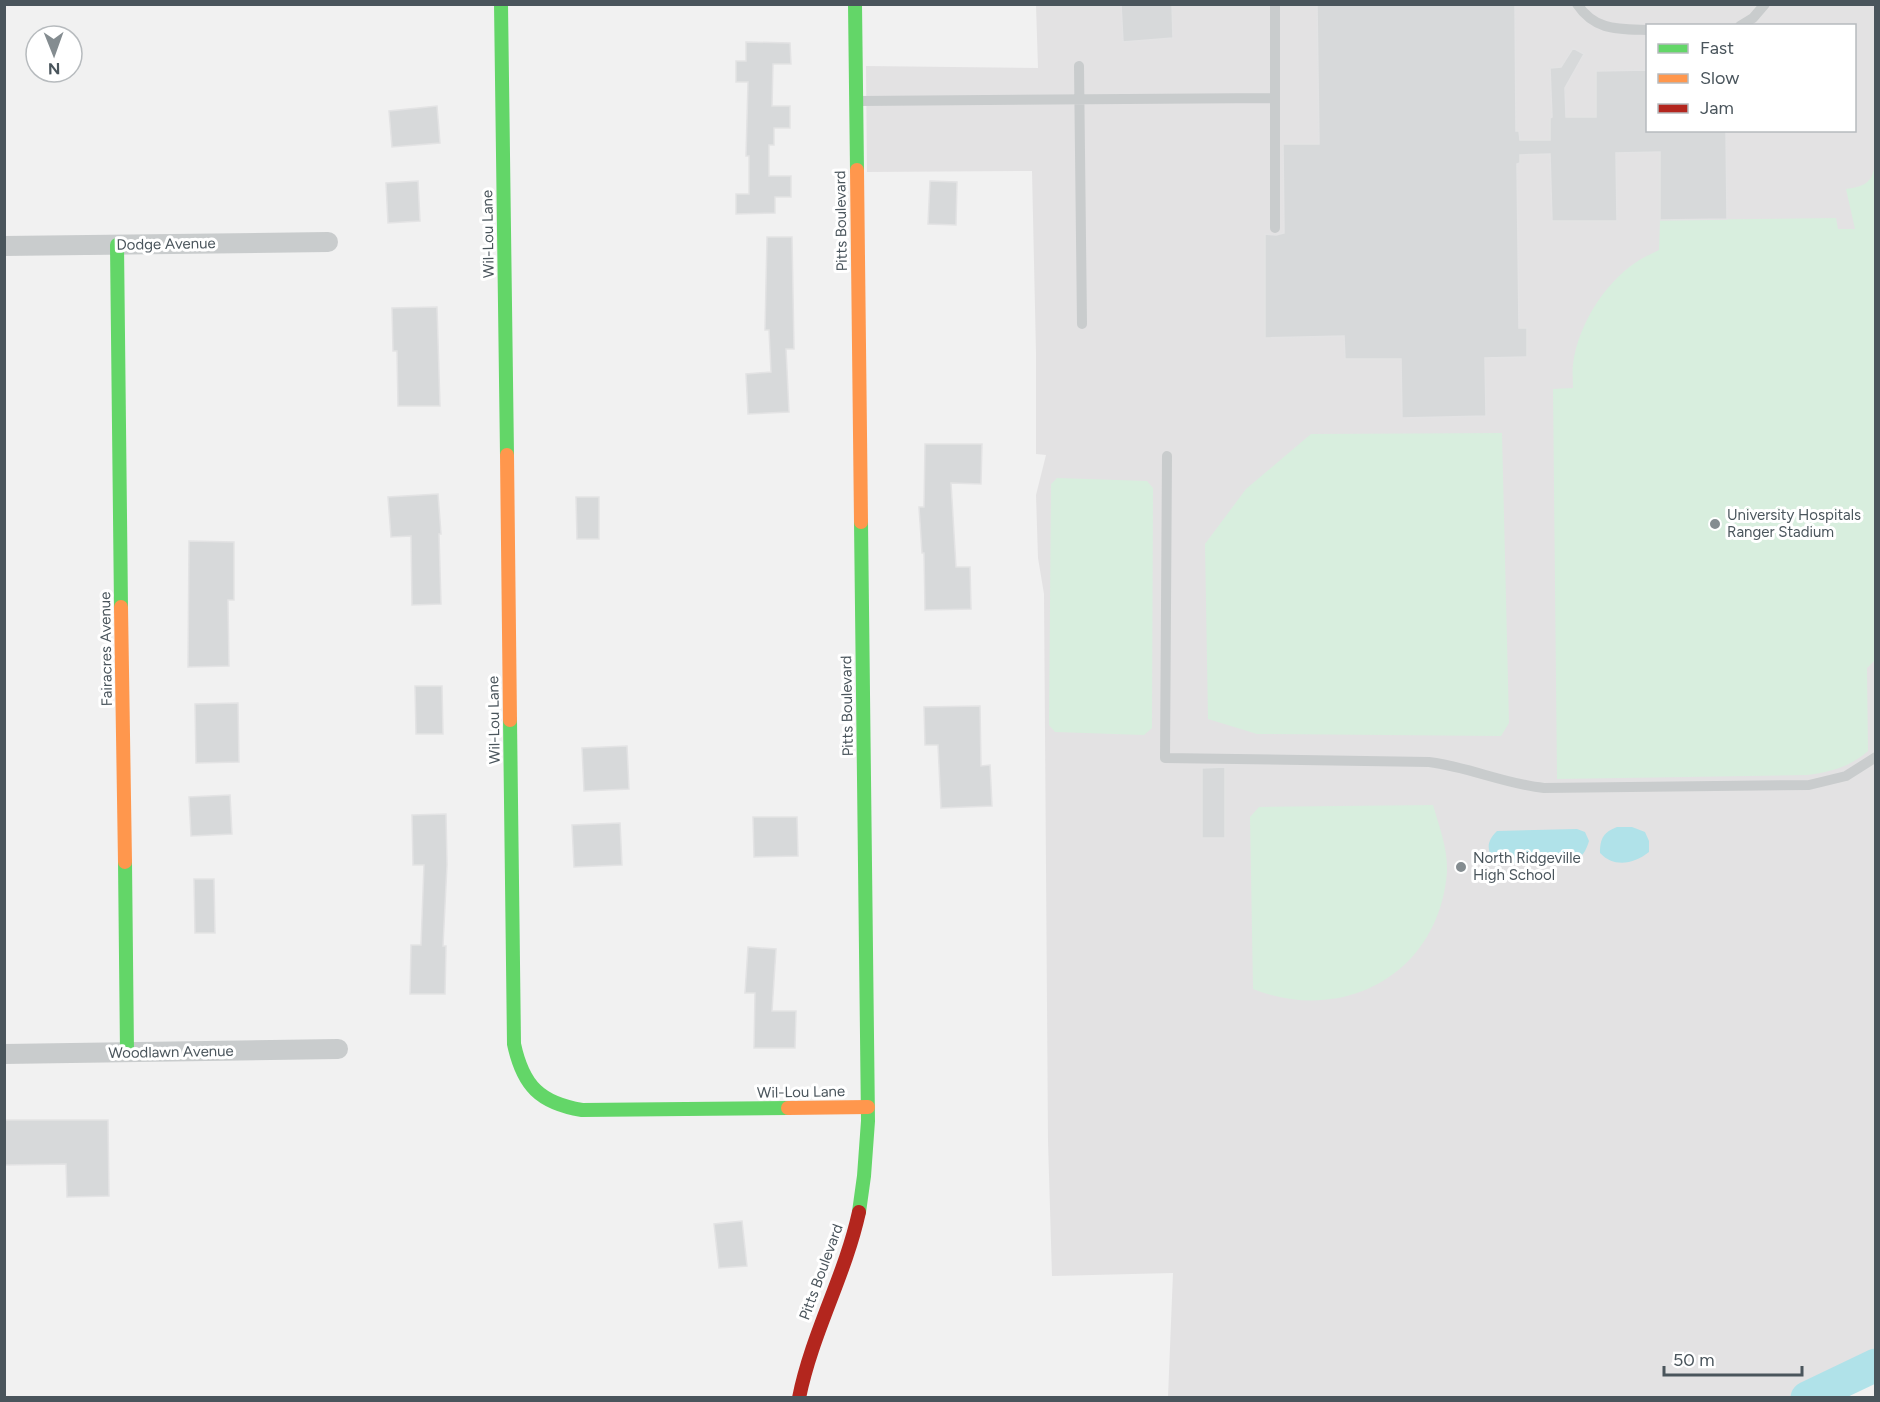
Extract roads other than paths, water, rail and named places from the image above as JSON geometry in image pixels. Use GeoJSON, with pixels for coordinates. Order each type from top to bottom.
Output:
{"type":"FeatureCollection","features":[{"type":"Feature","properties":{"kind":"street","name":"Wil-Lou Lane"},"geometry":{"type":"LineString","coordinates":[[501,4],[514,1044],[517,1061],[534,1091],[548,1102],[565,1108],[582,1110],[868,1107]]}},
{"type":"Feature","properties":{"kind":"street","name":"Pitts Boulevard"},"geometry":{"type":"LineString","coordinates":[[799,1398],[816,1335],[844,1267],[855,1232],[867,1159],[855,4]]}},
{"type":"Feature","properties":{"kind":"street","name":"Dodge Avenue"},"geometry":{"type":"LineString","coordinates":[[4,246],[328,242]]}},
{"type":"Feature","properties":{"kind":"street","name":"Fairacres Avenue"},"geometry":{"type":"LineString","coordinates":[[117,245],[127,1053]]}},
{"type":"Feature","properties":{"kind":"street","name":"Woodlawn Avenue"},"geometry":{"type":"LineString","coordinates":[[4,1054],[338,1049]]}},
{"type":"Feature","properties":{"kind":"lane"},"geometry":{"type":"LineString","coordinates":[[1275,4],[1275,228]]}},
{"type":"Feature","properties":{"kind":"lane"},"geometry":{"type":"LineString","coordinates":[[1577,4],[1590,20],[1599,25],[1619,29],[1646,30]]}},
{"type":"Feature","properties":{"kind":"lane"},"geometry":{"type":"LineString","coordinates":[[1743,24],[1753,18],[1765,4]]}},
{"type":"Feature","properties":{"kind":"lane"},"geometry":{"type":"LineString","coordinates":[[1078,66],[1082,324]]}},
{"type":"Feature","properties":{"kind":"lane"},"geometry":{"type":"LineString","coordinates":[[856,101],[1275,98]]}},
{"type":"Feature","properties":{"kind":"lane"},"geometry":{"type":"LineString","coordinates":[[1167,456],[1165,758],[1429,762],[1455,766],[1506,782],[1544,788],[1809,786],[1846,776],[1875,757]]}},
{"type":"Feature","properties":{"kind":"water"},"geometry":{"type":"Polygon","coordinates":[[[1617,827],[1632,827],[1645,832],[1649,841],[1649,852],[1631,862],[1624,863],[1606,858],[1600,853],[1602,840],[1606,833],[1617,827]]]}},
{"type":"Feature","properties":{"kind":"water"},"geometry":{"type":"Polygon","coordinates":[[[1577,829],[1585,832],[1589,841],[1583,854],[1571,860],[1503,864],[1494,861],[1490,853],[1491,838],[1497,831],[1577,829]]]}},
{"type":"Feature","properties":{"kind":"waterway"},"geometry":{"type":"LineString","coordinates":[[1807,1398],[1876,1365]]}},
{"type":"Feature","properties":{"kind":"place","name":"University Hospitals Ranger Stadium"},"geometry":{"type":"Point","coordinates":[1715,524]}},
{"type":"Feature","properties":{"kind":"place","name":"North Ridgeville High School"},"geometry":{"type":"Point","coordinates":[1461,867]}}]}
